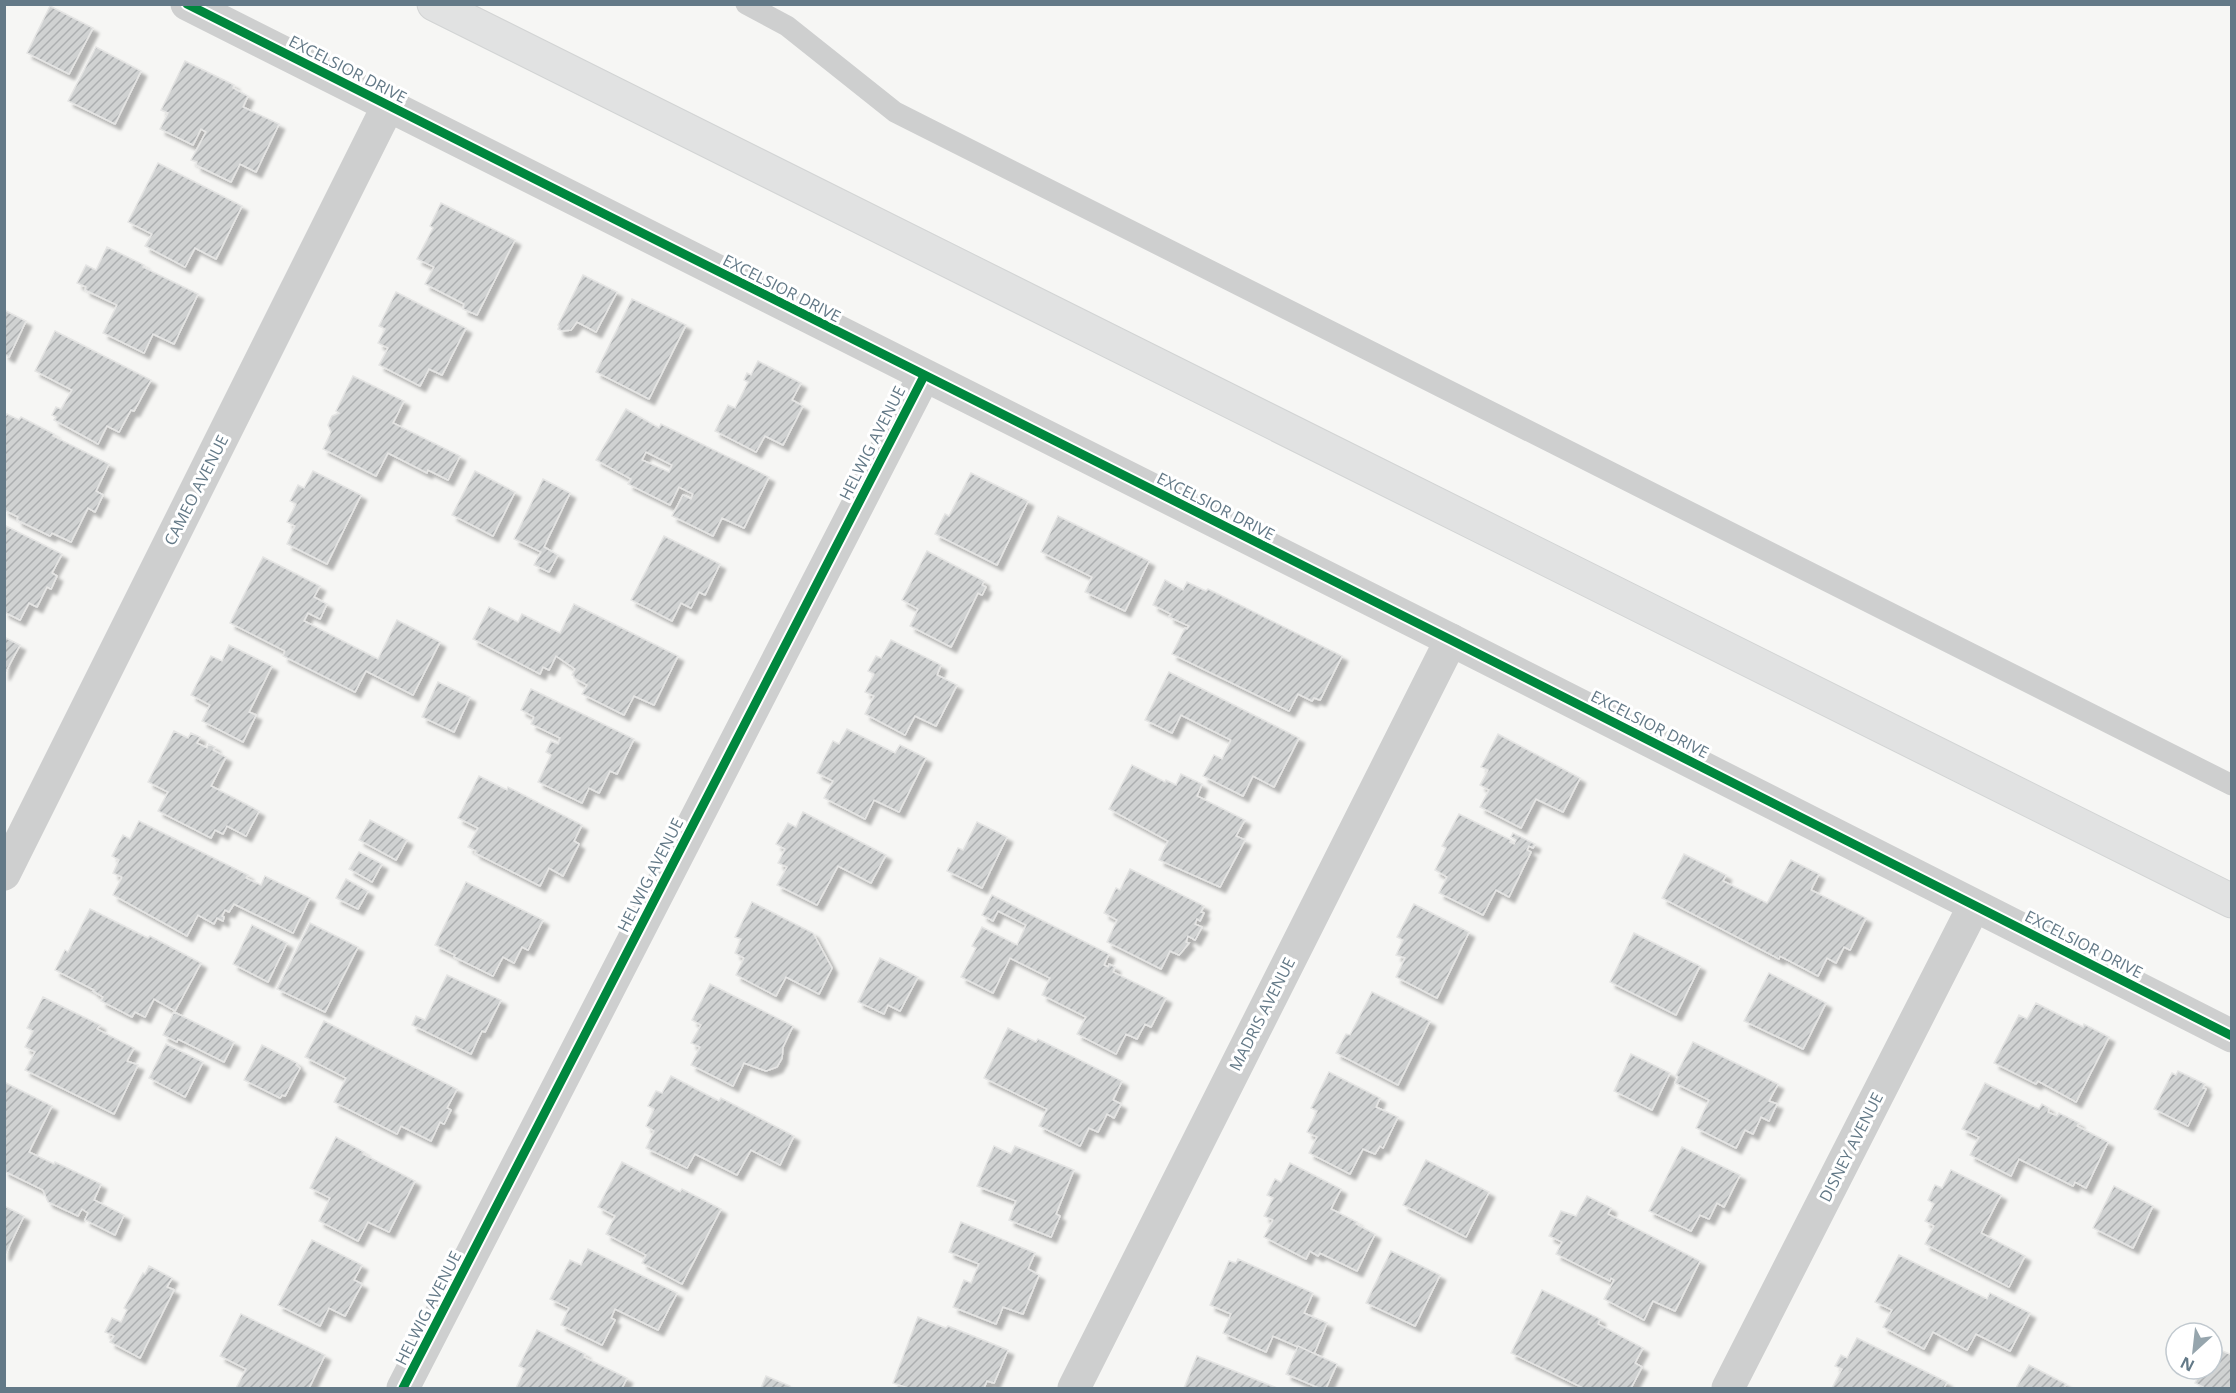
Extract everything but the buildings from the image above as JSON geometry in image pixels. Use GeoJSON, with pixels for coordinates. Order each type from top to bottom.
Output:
{"type":"FeatureCollection","features":[{"type":"Feature","properties":{"kind":"main road"},"geometry":{"type":"LineString","coordinates":[[434,4],[2232,901]]}},
{"type":"Feature","properties":{"kind":"street","name":"EXCELSIOR DRIVE"},"geometry":{"type":"LineString","coordinates":[[186,4],[2232,1036]]}},
{"type":"Feature","properties":{"kind":"street","name":"CAMEO AVENUE"},"geometry":{"type":"LineString","coordinates":[[4,874],[388,106]]}},
{"type":"Feature","properties":{"kind":"street","name":"HELWIG AVENUE"},"geometry":{"type":"LineString","coordinates":[[403,1389],[924,376]]}},
{"type":"Feature","properties":{"kind":"street","name":"MADRIS AVENUE"},"geometry":{"type":"LineString","coordinates":[[1074,1389],[1450,640]]}},
{"type":"Feature","properties":{"kind":"street","name":"DISNEY AVENUE"},"geometry":{"type":"LineString","coordinates":[[1728,1389],[1974,906]]}},
{"type":"Feature","properties":{"kind":"lane"},"geometry":{"type":"LineString","coordinates":[[746,4],[787,26],[895,112],[2232,785]]}},
{"type":"Feature","properties":{"kind":"cycle path"},"geometry":{"type":"LineString","coordinates":[[187,4],[2232,1036]]}},
{"type":"Feature","properties":{"kind":"cycle path"},"geometry":{"type":"LineString","coordinates":[[403,1388],[924,376]]}}]}
